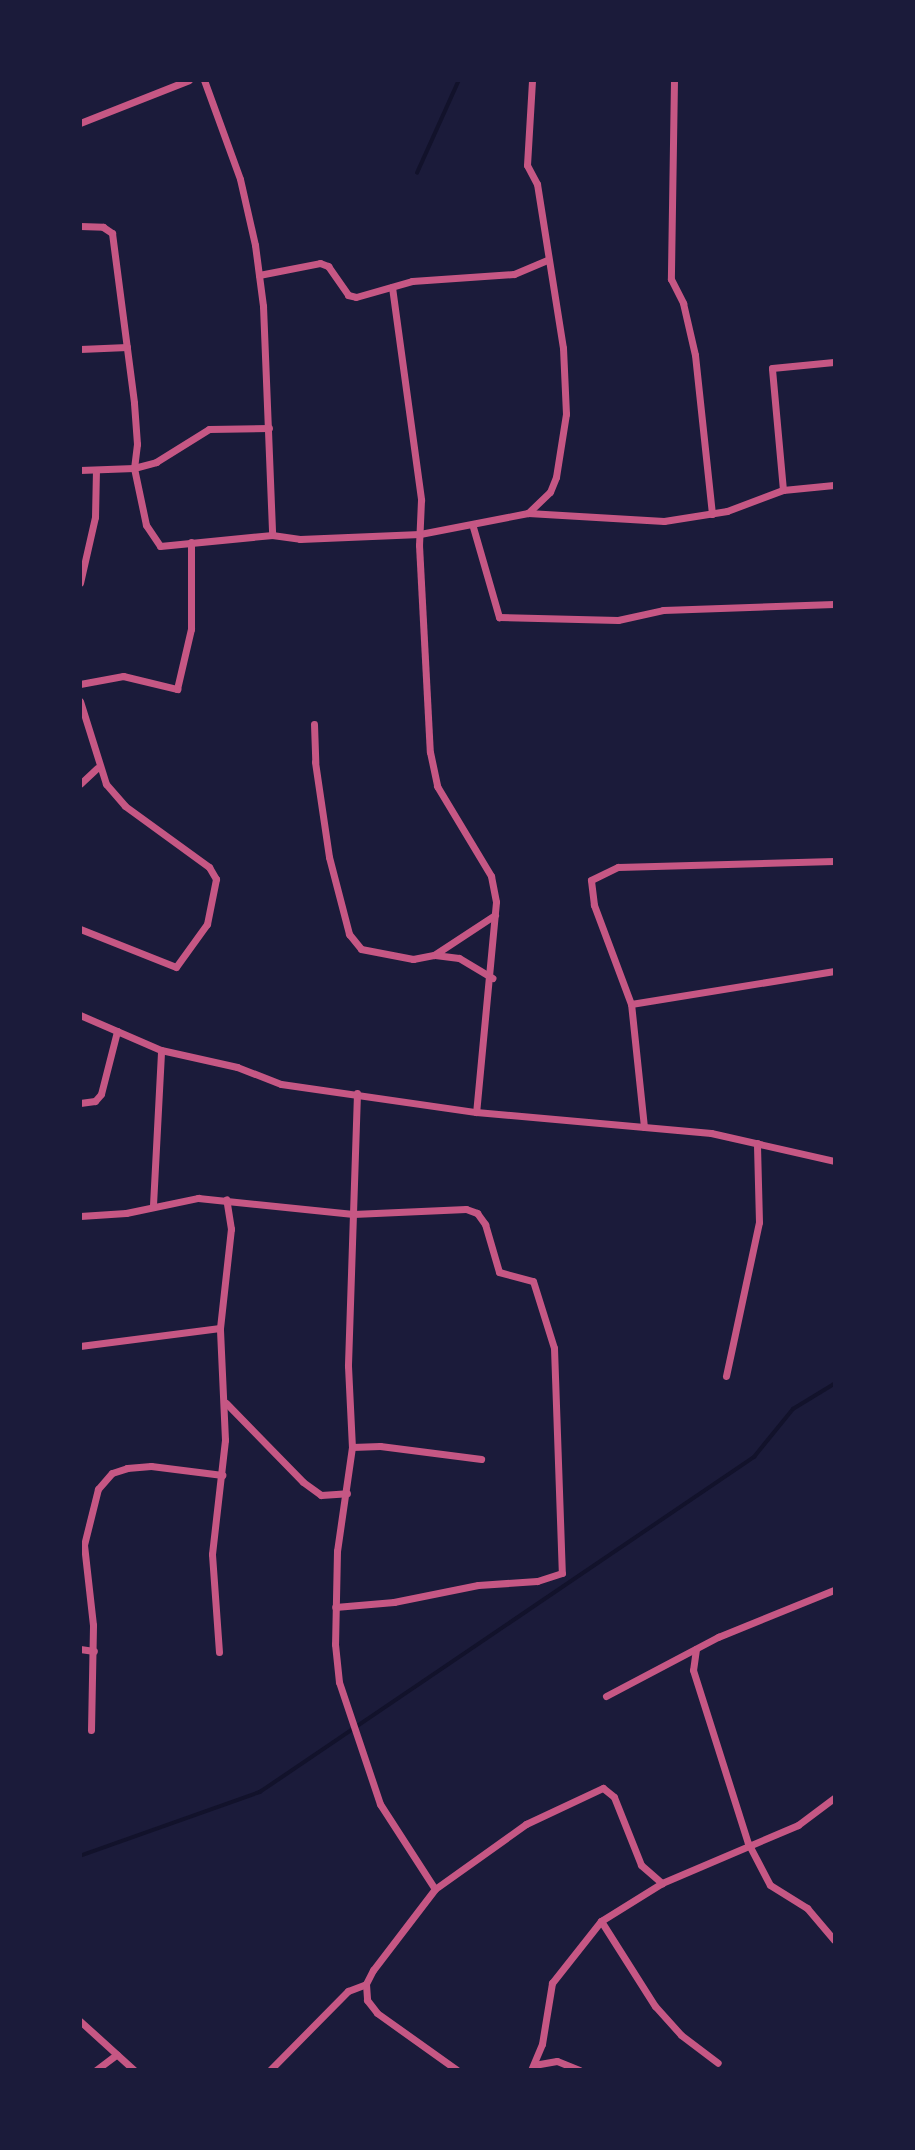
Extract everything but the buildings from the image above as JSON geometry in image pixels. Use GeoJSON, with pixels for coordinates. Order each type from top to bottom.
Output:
{"type":"FeatureCollection","features":[{"type":"Feature","properties":{"kind":"street"},"geometry":{"type":"LineString","coordinates":[[80,123],[188,80]]}},
{"type":"Feature","properties":{"kind":"street"},"geometry":{"type":"LineString","coordinates":[[204,80],[240,179],[259,275],[269,428],[272,535]]}},
{"type":"Feature","properties":{"kind":"street"},"geometry":{"type":"LineString","coordinates":[[528,513],[551,492],[564,447],[565,366],[537,184],[526,156],[532,80]]}},
{"type":"Feature","properties":{"kind":"street"},"geometry":{"type":"LineString","coordinates":[[674,80],[671,279],[683,303],[695,355],[712,513]]}},
{"type":"Feature","properties":{"kind":"street"},"geometry":{"type":"LineString","coordinates":[[80,226],[103,227],[112,233],[137,444],[134,468],[153,539],[160,546],[272,535],[300,539],[420,534],[473,527],[528,513],[664,521],[712,513],[783,490],[835,485]]}},
{"type":"Feature","properties":{"kind":"street"},"geometry":{"type":"LineString","coordinates":[[259,275],[320,263],[328,266],[348,296],[412,281],[498,277],[547,260]]}},
{"type":"Feature","properties":{"kind":"street"},"geometry":{"type":"LineString","coordinates":[[392,287],[421,500],[420,534],[435,775],[450,811],[491,876],[495,915],[492,978],[476,1112]]}},
{"type":"Feature","properties":{"kind":"street"},"geometry":{"type":"LineString","coordinates":[[80,349],[127,347]]}},
{"type":"Feature","properties":{"kind":"street"},"geometry":{"type":"LineString","coordinates":[[783,490],[772,368],[835,362]]}},
{"type":"Feature","properties":{"kind":"street"},"geometry":{"type":"LineString","coordinates":[[80,470],[134,468],[175,452],[198,432],[224,426],[269,428]]}},
{"type":"Feature","properties":{"kind":"street"},"geometry":{"type":"LineString","coordinates":[[80,583],[95,517],[96,471]]}},
{"type":"Feature","properties":{"kind":"street"},"geometry":{"type":"LineString","coordinates":[[473,527],[499,617],[618,620],[663,610],[835,604]]}},
{"type":"Feature","properties":{"kind":"street"},"geometry":{"type":"LineString","coordinates":[[80,684],[123,676],[177,689],[191,629],[191,542]]}},
{"type":"Feature","properties":{"kind":"street"},"geometry":{"type":"LineString","coordinates":[[80,701],[89,719],[97,768],[125,806],[209,867],[216,879],[215,899],[207,925],[176,967],[80,929]]}},
{"type":"Feature","properties":{"kind":"street"},"geometry":{"type":"LineString","coordinates":[[314,724],[329,857],[349,934],[361,949],[374,954],[413,958],[434,955],[458,958],[492,978]]}},
{"type":"Feature","properties":{"kind":"street"},"geometry":{"type":"LineString","coordinates":[[80,784],[97,768]]}},
{"type":"Feature","properties":{"kind":"street"},"geometry":{"type":"LineString","coordinates":[[644,1127],[631,1004],[594,905],[591,880],[597,874],[618,867],[835,861]]}},
{"type":"Feature","properties":{"kind":"street"},"geometry":{"type":"LineString","coordinates":[[434,955],[495,915]]}},
{"type":"Feature","properties":{"kind":"street"},"geometry":{"type":"LineString","coordinates":[[631,1004],[835,971]]}},
{"type":"Feature","properties":{"kind":"street"},"geometry":{"type":"LineString","coordinates":[[80,1015],[161,1050],[237,1067],[281,1084],[476,1112],[711,1133],[835,1161]]}},
{"type":"Feature","properties":{"kind":"street"},"geometry":{"type":"LineString","coordinates":[[80,1104],[95,1101],[101,1094],[117,1031]]}},
{"type":"Feature","properties":{"kind":"street"},"geometry":{"type":"LineString","coordinates":[[153,1205],[161,1050]]}},
{"type":"Feature","properties":{"kind":"street"},"geometry":{"type":"LineString","coordinates":[[357,1093],[348,1366],[352,1447],[335,1607],[339,1682],[380,1804],[435,1889]]}},
{"type":"Feature","properties":{"kind":"street"},"geometry":{"type":"LineString","coordinates":[[726,1377],[759,1222],[757,1143]]}},
{"type":"Feature","properties":{"kind":"street"},"geometry":{"type":"LineString","coordinates":[[80,1216],[126,1213],[153,1205],[198,1198],[226,1199],[283,1210],[353,1214],[451,1209],[477,1213],[485,1224],[499,1272],[533,1281],[554,1348],[562,1573],[537,1581],[478,1585],[394,1602],[335,1607]]}},
{"type":"Feature","properties":{"kind":"street"},"geometry":{"type":"LineString","coordinates":[[219,1652],[212,1554],[222,1475],[226,1403],[220,1328],[231,1229],[226,1199]]}},
{"type":"Feature","properties":{"kind":"street"},"geometry":{"type":"LineString","coordinates":[[80,1346],[220,1328]]}},
{"type":"Feature","properties":{"kind":"street"},"geometry":{"type":"LineString","coordinates":[[226,1403],[303,1482],[321,1495],[347,1493]]}},
{"type":"Feature","properties":{"kind":"street"},"geometry":{"type":"LineString","coordinates":[[352,1447],[380,1446],[481,1459]]}},
{"type":"Feature","properties":{"kind":"street"},"geometry":{"type":"LineString","coordinates":[[91,1730],[94,1651],[84,1545],[104,1480],[127,1468],[151,1466],[222,1475]]}},
{"type":"Feature","properties":{"kind":"street"},"geometry":{"type":"LineString","coordinates":[[606,1696],[696,1649],[835,1590]]}},
{"type":"Feature","properties":{"kind":"street"},"geometry":{"type":"LineString","coordinates":[[80,1649],[94,1651]]}},
{"type":"Feature","properties":{"kind":"street"},"geometry":{"type":"LineString","coordinates":[[696,1649],[693,1670],[748,1843],[770,1885],[807,1908],[835,1940]]}},
{"type":"Feature","properties":{"kind":"street"},"geometry":{"type":"LineString","coordinates":[[680,1657],[693,1670]]}},
{"type":"Feature","properties":{"kind":"street"},"geometry":{"type":"LineString","coordinates":[[270,2070],[348,1991],[366,1984],[435,1889],[526,1824],[603,1788],[614,1797],[641,1866],[662,1883]]}},
{"type":"Feature","properties":{"kind":"street"},"geometry":{"type":"LineString","coordinates":[[533,2067],[542,2044],[552,1983],[601,1921],[662,1883],[748,1843],[798,1825],[835,1798]]}},
{"type":"Feature","properties":{"kind":"street"},"geometry":{"type":"LineString","coordinates":[[601,1921],[655,2006],[681,2035],[718,2063]]}},
{"type":"Feature","properties":{"kind":"street"},"geometry":{"type":"LineString","coordinates":[[366,1984],[367,2000],[377,2013],[457,2070]]}},
{"type":"Feature","properties":{"kind":"street"},"geometry":{"type":"LineString","coordinates":[[80,2021],[134,2070]]}},
{"type":"Feature","properties":{"kind":"street"},"geometry":{"type":"LineString","coordinates":[[96,2070],[117,2054]]}},
{"type":"Feature","properties":{"kind":"street"},"geometry":{"type":"LineString","coordinates":[[533,2067],[558,2061],[579,2070]]}},
{"type":"Feature","properties":{"kind":"waterway"},"geometry":{"type":"LineString","coordinates":[[417,173],[459,80]]}},
{"type":"Feature","properties":{"kind":"waterway"},"geometry":{"type":"LineString","coordinates":[[80,1856],[260,1792],[754,1457],[793,1409],[834,1384]]}}]}
